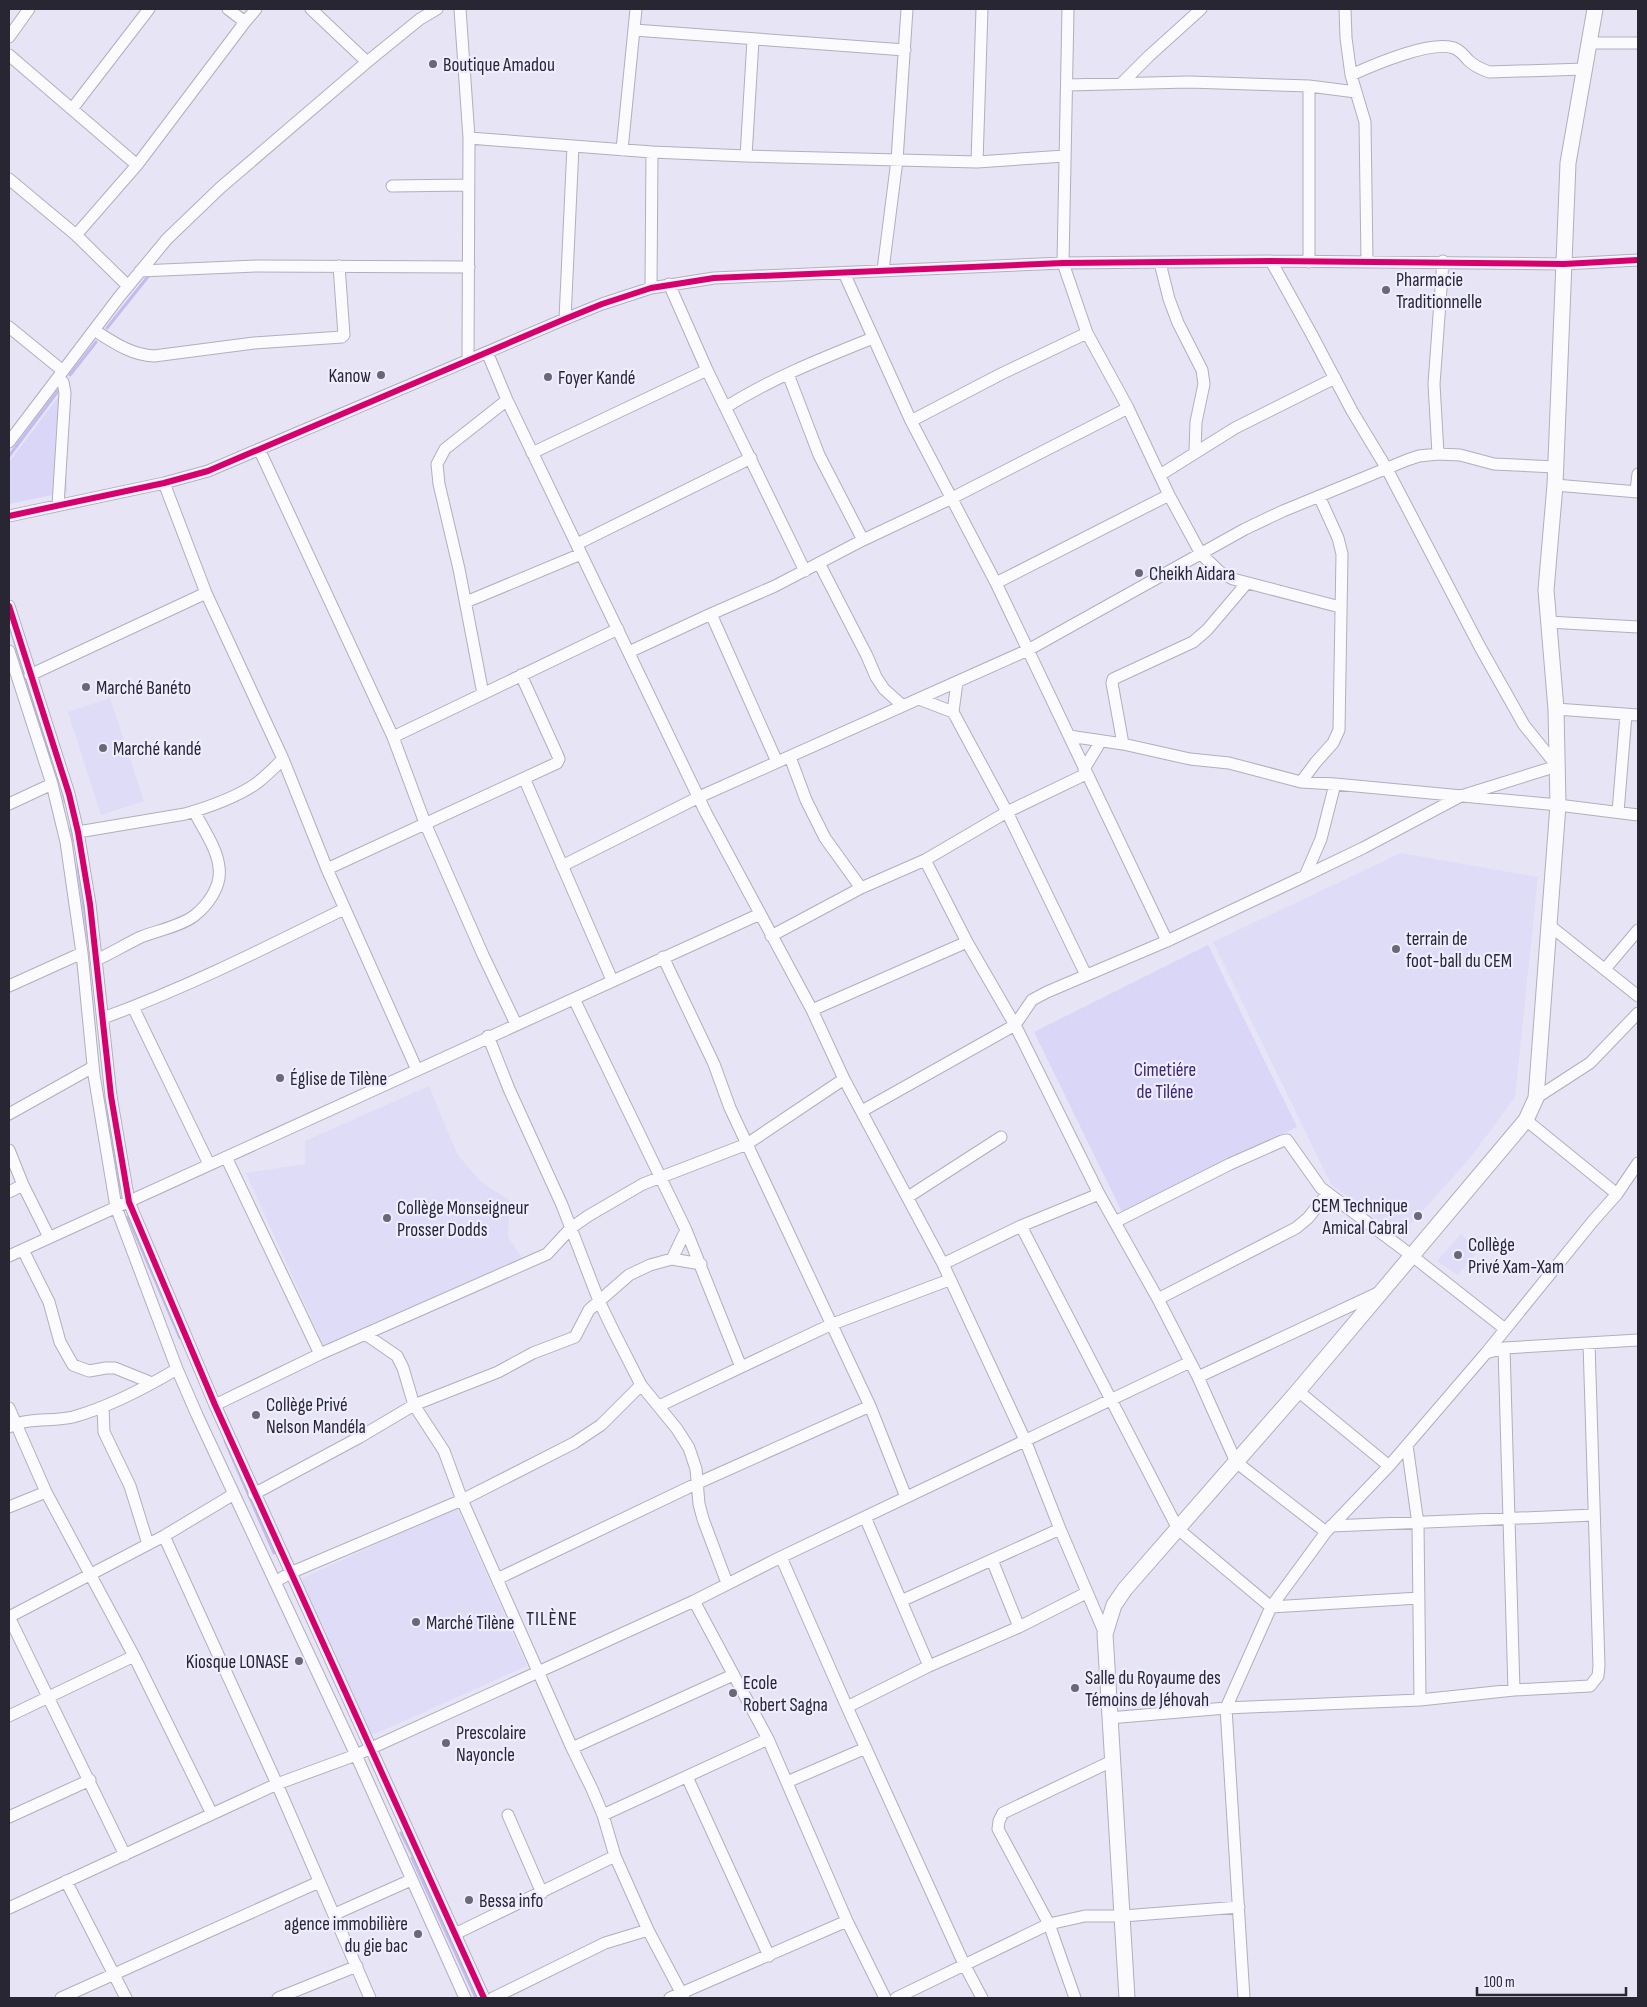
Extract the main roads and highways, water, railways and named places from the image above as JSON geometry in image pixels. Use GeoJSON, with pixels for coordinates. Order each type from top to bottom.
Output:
{"type":"FeatureCollection","features":[{"type":"Feature","properties":{"kind":"main road"},"geometry":{"type":"LineString","coordinates":[[1127,1998],[1105,1634],[1114,1605],[1125,1589],[1298,1391],[1526,1120],[1536,1098],[1558,805],[1556,709],[1546,590],[1555,485],[1568,163],[1595,9]]}},
{"type":"Feature","properties":{"kind":"waterway"},"geometry":{"type":"LineString","coordinates":[[107,328],[150,274]]}},
{"type":"Feature","properties":{"kind":"waterway"},"geometry":{"type":"LineString","coordinates":[[70,375],[96,342]]}},
{"type":"Feature","properties":{"kind":"waterway"},"geometry":{"type":"LineString","coordinates":[[9,456],[58,391]]}},
{"type":"Feature","properties":{"kind":"waterway"},"geometry":{"type":"LineString","coordinates":[[9,624],[51,757]]}},
{"type":"Feature","properties":{"kind":"waterway"},"geometry":{"type":"LineString","coordinates":[[62,789],[65,802]]}},
{"type":"Feature","properties":{"kind":"waterway"},"geometry":{"type":"LineString","coordinates":[[71,828],[74,841]]}},
{"type":"Feature","properties":{"kind":"waterway"},"geometry":{"type":"LineString","coordinates":[[78,867],[89,943]]}},
{"type":"Feature","properties":{"kind":"waterway"},"geometry":{"type":"LineString","coordinates":[[108,1110],[121,1189]]}},
{"type":"Feature","properties":{"kind":"waterway"},"geometry":{"type":"LineString","coordinates":[[128,1217],[180,1338]]}},
{"type":"Feature","properties":{"kind":"waterway"},"geometry":{"type":"LineString","coordinates":[[225,1441],[274,1553]]}},
{"type":"Feature","properties":{"kind":"waterway"},"geometry":{"type":"LineString","coordinates":[[401,1833],[418,1866]]}},
{"type":"Feature","properties":{"kind":"waterway"},"geometry":{"type":"LineString","coordinates":[[412,1858],[476,1998]]}},
{"type":"Feature","properties":{"kind":"place","name":"Boutique Amadou"},"geometry":{"type":"Point","coordinates":[433,64]}},
{"type":"Feature","properties":{"kind":"place","name":"Pharmacie Traditionnelle"},"geometry":{"type":"Point","coordinates":[1386,290]}},
{"type":"Feature","properties":{"kind":"place","name":"Kanow"},"geometry":{"type":"Point","coordinates":[381,375]}},
{"type":"Feature","properties":{"kind":"place","name":"Foyer Kandé"},"geometry":{"type":"Point","coordinates":[548,377]}},
{"type":"Feature","properties":{"kind":"place","name":"Cheikh Aidara"},"geometry":{"type":"Point","coordinates":[1139,573]}},
{"type":"Feature","properties":{"kind":"place","name":"Marché Banéto"},"geometry":{"type":"Point","coordinates":[86,687]}},
{"type":"Feature","properties":{"kind":"place","name":"Marché kandé"},"geometry":{"type":"Point","coordinates":[103,748]}},
{"type":"Feature","properties":{"kind":"place","name":"terrain de foot-ball du CEM"},"geometry":{"type":"Point","coordinates":[1396,949]}},
{"type":"Feature","properties":{"kind":"place","name":"Église de Tilène"},"geometry":{"type":"Point","coordinates":[280,1078]}},
{"type":"Feature","properties":{"kind":"place","name":"CEM Technique Amical Cabral"},"geometry":{"type":"Point","coordinates":[1418,1216]}},
{"type":"Feature","properties":{"kind":"place","name":"Collège Monseigneur Prosser Dodds"},"geometry":{"type":"Point","coordinates":[387,1218]}},
{"type":"Feature","properties":{"kind":"place","name":"Collège Privé Xam-Xam"},"geometry":{"type":"Point","coordinates":[1458,1255]}},
{"type":"Feature","properties":{"kind":"place","name":"Collège Privé Nelson Mandéla"},"geometry":{"type":"Point","coordinates":[256,1415]}},
{"type":"Feature","properties":{"kind":"place","name":"Marché Tilène"},"geometry":{"type":"Point","coordinates":[416,1622]}},
{"type":"Feature","properties":{"kind":"place","name":"Kiosque LONASE"},"geometry":{"type":"Point","coordinates":[299,1661]}},
{"type":"Feature","properties":{"kind":"place","name":"Salle du Royaume des Témoins de Jéhovah"},"geometry":{"type":"Point","coordinates":[1075,1688]}},
{"type":"Feature","properties":{"kind":"place","name":"Ecole Robert Sagna"},"geometry":{"type":"Point","coordinates":[733,1693]}},
{"type":"Feature","properties":{"kind":"place","name":"Prescolaire Nayoncle"},"geometry":{"type":"Point","coordinates":[446,1743]}},
{"type":"Feature","properties":{"kind":"place","name":"Bessa info"},"geometry":{"type":"Point","coordinates":[469,1900]}},
{"type":"Feature","properties":{"kind":"place","name":"agence immobilière du gie bac"},"geometry":{"type":"Point","coordinates":[418,1934]}},
{"type":"Feature","properties":{"kind":"district","name":"TILÈNE"},"geometry":{"type":"Point","coordinates":[552,1618]}},
{"type":"Feature","properties":{"kind":"park label","name":"Cimetiére de Tiléne"},"geometry":{"type":"Point","coordinates":[1165,1080]}}]}
